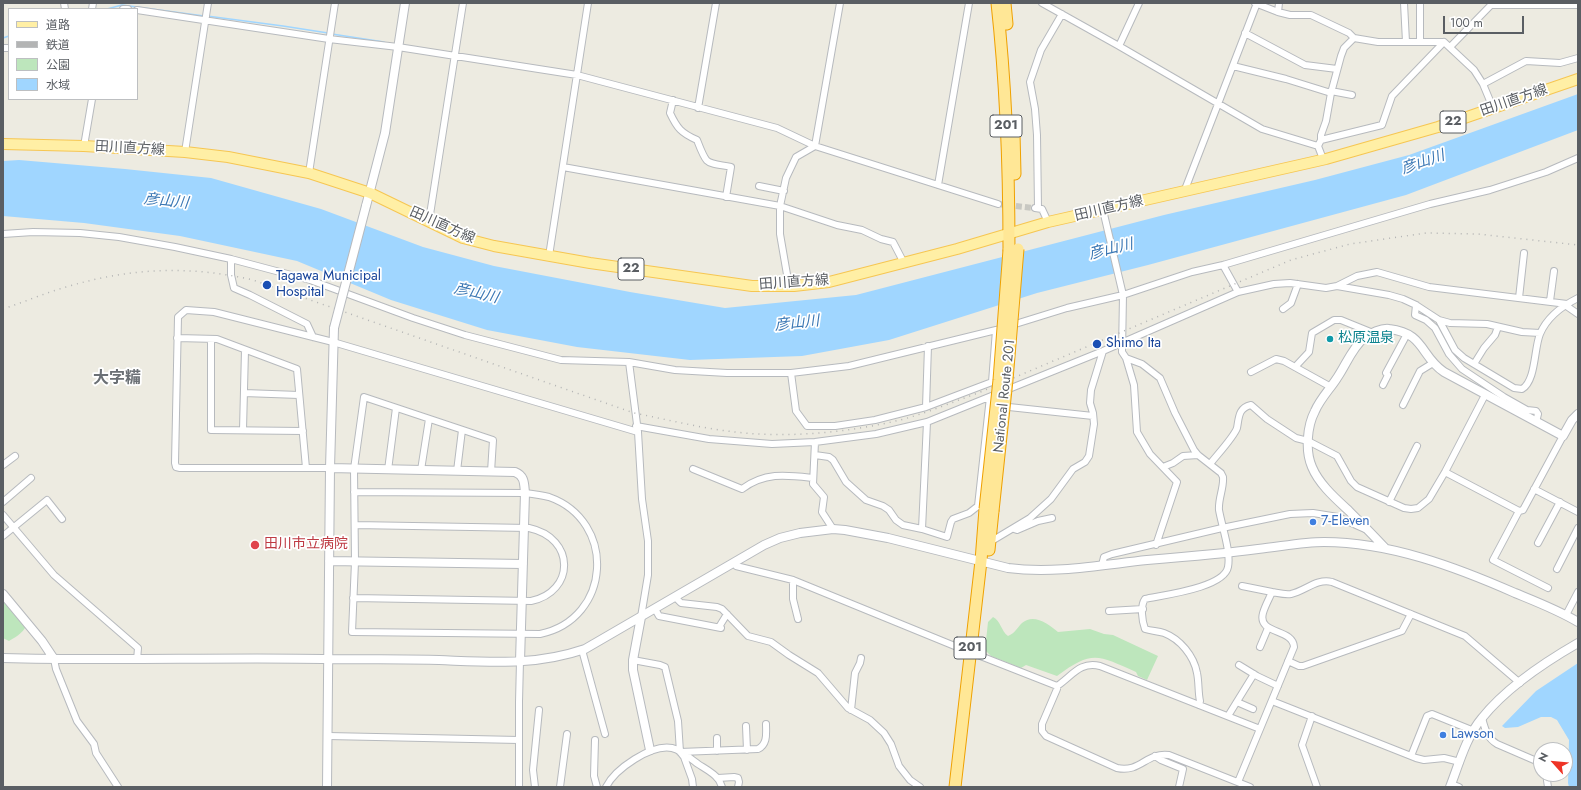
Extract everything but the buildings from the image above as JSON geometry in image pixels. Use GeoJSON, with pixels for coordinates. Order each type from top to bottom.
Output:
{"type":"FeatureCollection","features":[{"type":"Feature","properties":{"kind":"highway","name":"National Route 201"},"geometry":{"type":"LineString","coordinates":[[962,787],[989,510],[999,380],[1014,250],[1002,52],[997,3]]}},
{"type":"Feature","properties":{"kind":"highway","name":"National Route 201"},"geometry":{"type":"LineString","coordinates":[[1005,3],[1013,114],[1013,234]]}},
{"type":"Feature","properties":{"kind":"highway","name":"National Route 201"},"geometry":{"type":"LineString","coordinates":[[955,787],[984,562],[990,542],[989,510]]}},
{"type":"Feature","properties":{"kind":"main road","name":"田川直方線"},"geometry":{"type":"LineString","coordinates":[[3,144],[84,146],[185,152],[228,158],[309,173],[370,193],[463,238],[494,246],[590,263],[752,286],[789,286],[829,282],[1013,234],[1048,222],[1104,214],[1184,192],[1323,159],[1438,127],[1578,79]]}},
{"type":"Feature","properties":{"kind":"street"},"geometry":{"type":"LineString","coordinates":[[185,152],[208,3]]}},
{"type":"Feature","properties":{"kind":"street"},"geometry":{"type":"LineString","coordinates":[[309,173],[335,3]]}},
{"type":"Feature","properties":{"kind":"street"},"geometry":{"type":"LineString","coordinates":[[327,787],[330,468],[334,328],[385,133],[405,3]]}},
{"type":"Feature","properties":{"kind":"street"},"geometry":{"type":"LineString","coordinates":[[429,221],[463,3]]}},
{"type":"Feature","properties":{"kind":"street"},"geometry":{"type":"LineString","coordinates":[[549,256],[588,3]]}},
{"type":"Feature","properties":{"kind":"street"},"geometry":{"type":"LineString","coordinates":[[698,108],[716,3]]}},
{"type":"Feature","properties":{"kind":"street"},"geometry":{"type":"LineString","coordinates":[[816,146],[840,3]]}},
{"type":"Feature","properties":{"kind":"street"},"geometry":{"type":"LineString","coordinates":[[938,185],[969,3]]}},
{"type":"Feature","properties":{"kind":"street"},"geometry":{"type":"LineString","coordinates":[[1042,3],[1262,129],[1319,143],[1382,125],[1392,96],[1444,42]]}},
{"type":"Feature","properties":{"kind":"street"},"geometry":{"type":"LineString","coordinates":[[1119,46],[1139,3]]}},
{"type":"Feature","properties":{"kind":"street"},"geometry":{"type":"LineString","coordinates":[[1184,192],[1256,3],[1290,15],[1311,15],[1349,33],[1354,38],[1378,42],[1444,42],[1474,70],[1483,84],[1493,108]]}},
{"type":"Feature","properties":{"kind":"street"},"geometry":{"type":"LineString","coordinates":[[1278,3],[1278,12]]}},
{"type":"Feature","properties":{"kind":"street"},"geometry":{"type":"LineString","coordinates":[[1404,3],[1406,42]]}},
{"type":"Feature","properties":{"kind":"street"},"geometry":{"type":"LineString","coordinates":[[1420,3],[1420,42]]}},
{"type":"Feature","properties":{"kind":"street"},"geometry":{"type":"LineString","coordinates":[[1450,47],[1491,5],[1578,5]]}},
{"type":"Feature","properties":{"kind":"street"},"geometry":{"type":"LineString","coordinates":[[138,10],[205,19],[329,39],[398,47],[577,75],[777,128],[816,146],[998,204]]}},
{"type":"Feature","properties":{"kind":"street"},"geometry":{"type":"LineString","coordinates":[[1048,222],[1042,209],[1036,208],[1037,135],[1035,109],[1030,82],[1041,50],[1062,14]]}},
{"type":"Feature","properties":{"kind":"street"},"geometry":{"type":"LineString","coordinates":[[1245,33],[1304,65],[1337,69]]}},
{"type":"Feature","properties":{"kind":"street"},"geometry":{"type":"LineString","coordinates":[[1323,159],[1319,143],[1326,121],[1331,92],[1344,48],[1354,38]]}},
{"type":"Feature","properties":{"kind":"street"},"geometry":{"type":"LineString","coordinates":[[1483,84],[1526,61],[1560,63],[1578,58]]}},
{"type":"Feature","properties":{"kind":"street"},"geometry":{"type":"LineString","coordinates":[[1232,66],[1331,92],[1352,95]]}},
{"type":"Feature","properties":{"kind":"street"},"geometry":{"type":"LineString","coordinates":[[84,146],[92,100]]}},
{"type":"Feature","properties":{"kind":"street"},"geometry":{"type":"LineString","coordinates":[[673,100],[670,113],[675,124],[683,134],[697,140],[704,158],[708,163],[731,167],[726,197]]}},
{"type":"Feature","properties":{"kind":"street"},"geometry":{"type":"LineString","coordinates":[[789,286],[780,234],[780,206],[786,178],[796,157],[816,146]]}},
{"type":"Feature","properties":{"kind":"street"},"geometry":{"type":"LineString","coordinates":[[3,234],[33,232],[72,233],[119,237],[231,259],[310,280],[413,318],[465,335],[561,360],[629,362],[675,370],[727,373],[791,373],[849,366],[996,330],[1067,308],[1123,295],[1192,272],[1223,265],[1430,204],[1490,190],[1546,172],[1578,158]]}},
{"type":"Feature","properties":{"kind":"street"},"geometry":{"type":"LineString","coordinates":[[563,167],[780,206],[837,225],[862,230],[881,239],[893,242],[904,263]]}},
{"type":"Feature","properties":{"kind":"street"},"geometry":{"type":"LineString","coordinates":[[759,186],[784,191]]}},
{"type":"Feature","properties":{"kind":"street"},"geometry":{"type":"LineString","coordinates":[[1104,214],[1123,295],[1122,352],[1126,358],[1134,385],[1138,432],[1150,454],[1177,482],[1177,486],[1156,544]]}},
{"type":"Feature","properties":{"kind":"street"},"geometry":{"type":"LineString","coordinates":[[1519,298],[1524,253]]}},
{"type":"Feature","properties":{"kind":"street"},"geometry":{"type":"LineString","coordinates":[[231,259],[231,275],[234,288],[307,324],[313,337]]}},
{"type":"Feature","properties":{"kind":"street"},"geometry":{"type":"LineString","coordinates":[[1223,265],[1238,292]]}},
{"type":"Feature","properties":{"kind":"street"},"geometry":{"type":"LineString","coordinates":[[1550,301],[1554,271]]}},
{"type":"Feature","properties":{"kind":"street"},"geometry":{"type":"LineString","coordinates":[[519,787],[524,481],[519,474],[515,472],[330,468],[180,468],[176,466],[174,463],[178,317],[186,310],[214,312],[333,342],[637,429],[736,442],[772,444],[815,442],[876,434],[927,422],[1103,351],[1238,292],[1274,284],[1290,283],[1326,288],[1337,286],[1357,276],[1377,272],[1428,286],[1566,304],[1578,314]]}},
{"type":"Feature","properties":{"kind":"street"},"geometry":{"type":"LineString","coordinates":[[1283,309],[1291,303],[1298,284]]}},
{"type":"Feature","properties":{"kind":"street"},"geometry":{"type":"LineString","coordinates":[[1337,286],[1404,299],[1439,320],[1450,323],[1488,324],[1522,332],[1540,333]]}},
{"type":"Feature","properties":{"kind":"street"},"geometry":{"type":"LineString","coordinates":[[1439,320],[1455,350],[1464,358],[1514,388],[1522,388],[1529,382],[1540,333],[1550,318],[1566,304],[1578,298]]}},
{"type":"Feature","properties":{"kind":"street"},"geometry":{"type":"LineString","coordinates":[[1416,305],[1415,315],[1426,320],[1435,328],[1449,354],[1462,369],[1504,397],[1527,410],[1536,411],[1538,414],[1536,422]]}},
{"type":"Feature","properties":{"kind":"street"},"geometry":{"type":"LineString","coordinates":[[1295,367],[1308,352],[1312,333],[1334,320],[1341,320],[1373,333]]}},
{"type":"Feature","properties":{"kind":"street"},"geometry":{"type":"LineString","coordinates":[[1474,364],[1484,348],[1496,334],[1498,327]]}},
{"type":"Feature","properties":{"kind":"street"},"geometry":{"type":"LineString","coordinates":[[1385,548],[1337,500],[1317,476],[1310,460],[1308,441],[1309,427],[1314,411],[1331,387],[1356,346],[1365,337],[1387,328],[1407,334],[1419,342],[1436,367],[1485,395],[1563,436]]}},
{"type":"Feature","properties":{"kind":"street"},"geometry":{"type":"LineString","coordinates":[[791,373],[796,411],[807,426],[835,426],[875,420],[926,407],[992,382],[996,330]]}},
{"type":"Feature","properties":{"kind":"street"},"geometry":{"type":"LineString","coordinates":[[1383,385],[1388,375],[1386,373],[1407,334]]}},
{"type":"Feature","properties":{"kind":"street"},"geometry":{"type":"LineString","coordinates":[[177,338],[217,339],[297,369],[306,468]]}},
{"type":"Feature","properties":{"kind":"street"},"geometry":{"type":"LineString","coordinates":[[211,339],[211,430],[302,431]]}},
{"type":"Feature","properties":{"kind":"street"},"geometry":{"type":"LineString","coordinates":[[926,407],[928,346]]}},
{"type":"Feature","properties":{"kind":"street"},"geometry":{"type":"LineString","coordinates":[[243,430],[245,350]]}},
{"type":"Feature","properties":{"kind":"street"},"geometry":{"type":"LineString","coordinates":[[990,542],[1030,518],[1052,499],[1074,469],[1085,462],[1089,456],[1094,424],[1090,404],[1091,390],[1103,351]]}},
{"type":"Feature","properties":{"kind":"street"},"geometry":{"type":"LineString","coordinates":[[1126,358],[1142,364],[1160,378],[1175,413],[1198,455],[1221,473],[1223,477],[1219,508],[1228,553],[1228,568],[1226,572],[1214,582],[1200,588],[1145,598],[1142,603],[1143,625],[1145,629],[1163,632],[1176,639],[1186,650],[1194,663],[1197,673],[1200,701],[1199,705]]}},
{"type":"Feature","properties":{"kind":"street"},"geometry":{"type":"LineString","coordinates":[[1251,372],[1276,359],[1284,361],[1331,387]]}},
{"type":"Feature","properties":{"kind":"street"},"geometry":{"type":"LineString","coordinates":[[629,362],[637,429],[642,499],[648,541],[648,575],[642,617],[633,660],[633,670],[650,750]]}},
{"type":"Feature","properties":{"kind":"street"},"geometry":{"type":"LineString","coordinates":[[1403,406],[1420,371],[1433,363]]}},
{"type":"Feature","properties":{"kind":"street"},"geometry":{"type":"LineString","coordinates":[[1002,465],[1011,388]]}},
{"type":"Feature","properties":{"kind":"street"},"geometry":{"type":"LineString","coordinates":[[244,393],[299,395]]}},
{"type":"Feature","properties":{"kind":"street"},"geometry":{"type":"LineString","coordinates":[[1210,464],[1235,432],[1240,412],[1248,405],[1251,405],[1267,419],[1296,438],[1308,441],[1337,456],[1351,481],[1357,487],[1404,508],[1418,508],[1429,499],[1445,472],[1485,395]]}},
{"type":"Feature","properties":{"kind":"street"},"geometry":{"type":"LineString","coordinates":[[354,492],[525,493],[549,497],[575,513],[588,530],[597,552],[596,581],[593,591],[579,613],[552,632],[540,634],[352,632],[355,562],[354,525],[354,492],[354,469],[364,397],[493,440],[491,472]]}},
{"type":"Feature","properties":{"kind":"street"},"geometry":{"type":"LineString","coordinates":[[814,455],[829,457],[833,460],[846,482],[866,500],[883,506],[889,510],[896,520],[903,525],[947,537],[953,519],[969,513],[978,506],[990,397]]}},
{"type":"Feature","properties":{"kind":"street"},"geometry":{"type":"LineString","coordinates":[[1009,407],[1093,416]]}},
{"type":"Feature","properties":{"kind":"street"},"geometry":{"type":"LineString","coordinates":[[388,470],[396,408]]}},
{"type":"Feature","properties":{"kind":"street"},"geometry":{"type":"LineString","coordinates":[[1548,588],[1493,560],[1520,510],[1523,510],[1572,420],[1578,414]]}},
{"type":"Feature","properties":{"kind":"street"},"geometry":{"type":"LineString","coordinates":[[421,470],[429,419]]}},
{"type":"Feature","properties":{"kind":"street"},"geometry":{"type":"LineString","coordinates":[[922,530],[927,422]]}},
{"type":"Feature","properties":{"kind":"street"},"geometry":{"type":"LineString","coordinates":[[457,471],[462,430]]}},
{"type":"Feature","properties":{"kind":"street"},"geometry":{"type":"LineString","coordinates":[[815,442],[813,484],[824,497],[822,512],[833,529]]}},
{"type":"Feature","properties":{"kind":"street"},"geometry":{"type":"LineString","coordinates":[[1389,502],[1417,446]]}},
{"type":"Feature","properties":{"kind":"street"},"geometry":{"type":"LineString","coordinates":[[1163,467],[1173,463],[1183,456],[1198,455]]}},
{"type":"Feature","properties":{"kind":"street"},"geometry":{"type":"LineString","coordinates":[[3,465],[15,456]]}},
{"type":"Feature","properties":{"kind":"street"},"geometry":{"type":"LineString","coordinates":[[693,469],[742,489],[752,482],[760,479],[786,475],[813,478]]}},
{"type":"Feature","properties":{"kind":"street"},"geometry":{"type":"LineString","coordinates":[[1445,472],[1520,510]]}},
{"type":"Feature","properties":{"kind":"street"},"geometry":{"type":"LineString","coordinates":[[3,502],[31,478]]}},
{"type":"Feature","properties":{"kind":"street"},"geometry":{"type":"LineString","coordinates":[[1534,489],[1578,512]]}},
{"type":"Feature","properties":{"kind":"street"},"geometry":{"type":"LineString","coordinates":[[3,536],[47,500],[62,519]]}},
{"type":"Feature","properties":{"kind":"street"},"geometry":{"type":"LineString","coordinates":[[1538,543],[1560,502]]}},
{"type":"Feature","properties":{"kind":"street"},"geometry":{"type":"LineString","coordinates":[[1102,565],[1104,557],[1222,528],[1290,514],[1313,513],[1338,517],[1367,530]]}},
{"type":"Feature","properties":{"kind":"street"},"geometry":{"type":"LineString","coordinates":[[3,515],[54,575],[138,648],[137,660]]}},
{"type":"Feature","properties":{"kind":"street"},"geometry":{"type":"LineString","coordinates":[[1013,528],[1017,530],[1042,519],[1052,518]]}},
{"type":"Feature","properties":{"kind":"street"},"geometry":{"type":"LineString","coordinates":[[353,598],[541,599],[551,592],[560,582],[564,564],[561,548],[555,541],[544,532],[524,527],[354,525]]}},
{"type":"Feature","properties":{"kind":"street"},"geometry":{"type":"LineString","coordinates":[[1557,569],[1578,528]]}},
{"type":"Feature","properties":{"kind":"street"},"geometry":{"type":"LineString","coordinates":[[3,658],[137,660],[233,658],[475,662],[520,662],[542,660],[582,650],[642,617],[734,562],[780,538],[800,533],[833,529],[866,533],[984,562],[1030,571],[1228,553],[1322,542],[1350,543],[1385,548],[1491,582],[1566,615],[1578,622]]}},
{"type":"Feature","properties":{"kind":"street"},"geometry":{"type":"LineString","coordinates":[[329,561],[523,564]]}},
{"type":"Feature","properties":{"kind":"street"},"geometry":{"type":"LineString","coordinates":[[734,562],[736,566],[793,580],[1057,686]]}},
{"type":"Feature","properties":{"kind":"street"},"geometry":{"type":"LineString","coordinates":[[793,580],[793,599],[798,619]]}},
{"type":"Feature","properties":{"kind":"street"},"geometry":{"type":"LineString","coordinates":[[1242,586],[1288,595],[1326,580],[1465,636],[1520,683]]}},
{"type":"Feature","properties":{"kind":"street"},"geometry":{"type":"LineString","coordinates":[[1238,782],[1294,646],[1291,639],[1268,628],[1263,623],[1263,612],[1272,592]]}},
{"type":"Feature","properties":{"kind":"street"},"geometry":{"type":"LineString","coordinates":[[1566,615],[1578,592]]}},
{"type":"Feature","properties":{"kind":"street"},"geometry":{"type":"LineString","coordinates":[[3,595],[42,641],[54,659],[56,669],[77,721],[94,744],[96,753],[118,787]]}},
{"type":"Feature","properties":{"kind":"street"},"geometry":{"type":"LineString","coordinates":[[675,597],[681,603],[717,607],[722,609],[748,636],[771,642],[818,673],[848,708],[870,720],[884,733],[891,744],[899,766],[910,780],[920,787]]}},
{"type":"Feature","properties":{"kind":"street"},"geometry":{"type":"LineString","coordinates":[[655,609],[658,616],[720,628],[727,614]]}},
{"type":"Feature","properties":{"kind":"street"},"geometry":{"type":"LineString","coordinates":[[1109,610],[1143,609]]}},
{"type":"Feature","properties":{"kind":"street"},"geometry":{"type":"LineString","coordinates":[[1288,661],[1299,666],[1303,666],[1402,631],[1411,614]]}},
{"type":"Feature","properties":{"kind":"street"},"geometry":{"type":"LineString","coordinates":[[1260,647],[1268,628]]}},
{"type":"Feature","properties":{"kind":"street"},"geometry":{"type":"LineString","coordinates":[[1453,786],[1460,762],[1474,731],[1482,718],[1520,683],[1559,654],[1578,643]]}},
{"type":"Feature","properties":{"kind":"street"},"geometry":{"type":"LineString","coordinates":[[582,650],[605,734]]}},
{"type":"Feature","properties":{"kind":"street"},"geometry":{"type":"LineString","coordinates":[[852,710],[855,673],[861,658]]}},
{"type":"Feature","properties":{"kind":"street"},"geometry":{"type":"LineString","coordinates":[[633,660],[664,667],[678,721],[680,752],[684,757],[692,779],[693,787]]}},
{"type":"Feature","properties":{"kind":"street"},"geometry":{"type":"LineString","coordinates":[[1250,787],[1169,755],[1155,756],[1134,768],[1125,770],[1117,768],[1046,736],[1042,731],[1042,724],[1057,686],[1082,667],[1094,664],[1260,729]]}},
{"type":"Feature","properties":{"kind":"street"},"geometry":{"type":"LineString","coordinates":[[1239,665],[1278,686]]}},
{"type":"Feature","properties":{"kind":"street"},"geometry":{"type":"LineString","coordinates":[[1228,716],[1254,674]]}},
{"type":"Feature","properties":{"kind":"street"},"geometry":{"type":"LineString","coordinates":[[1272,701],[1411,756],[1424,760],[1444,758],[1460,762]]}},
{"type":"Feature","properties":{"kind":"street"},"geometry":{"type":"LineString","coordinates":[[1237,702],[1253,709]]}},
{"type":"Feature","properties":{"kind":"street"},"geometry":{"type":"LineString","coordinates":[[528,787],[535,787],[533,770],[539,710]]}},
{"type":"Feature","properties":{"kind":"street"},"geometry":{"type":"LineString","coordinates":[[1411,756],[1427,716],[1432,714],[1474,731]]}},
{"type":"Feature","properties":{"kind":"street"},"geometry":{"type":"LineString","coordinates":[[1312,716],[1302,745],[1317,787]]}},
{"type":"Feature","properties":{"kind":"street"},"geometry":{"type":"LineString","coordinates":[[1482,718],[1485,729],[1491,740],[1533,760]]}},
{"type":"Feature","properties":{"kind":"street"},"geometry":{"type":"LineString","coordinates":[[680,752],[758,749],[762,747],[766,740],[766,724]]}},
{"type":"Feature","properties":{"kind":"street"},"geometry":{"type":"LineString","coordinates":[[746,726],[747,750]]}},
{"type":"Feature","properties":{"kind":"street"},"geometry":{"type":"LineString","coordinates":[[560,787],[567,734]]}},
{"type":"Feature","properties":{"kind":"street"},"geometry":{"type":"LineString","coordinates":[[328,736],[519,740]]}},
{"type":"Feature","properties":{"kind":"street"},"geometry":{"type":"LineString","coordinates":[[717,738],[717,751]]}},
{"type":"Feature","properties":{"kind":"street"},"geometry":{"type":"LineString","coordinates":[[595,740],[594,776],[597,787]]}},
{"type":"Feature","properties":{"kind":"street"},"geometry":{"type":"LineString","coordinates":[[606,787],[611,778],[619,770],[650,750],[661,748],[672,748],[680,752],[718,778],[722,787]]}},
{"type":"Feature","properties":{"kind":"street"},"geometry":{"type":"LineString","coordinates":[[1155,756],[1183,769],[1179,787]]}},
{"type":"Feature","properties":{"kind":"street"},"geometry":{"type":"LineString","coordinates":[[718,778],[734,776],[738,778],[738,787]]}},
{"type":"Feature","properties":{"kind":"green space"},"geometry":{"type":"Polygon","coordinates":[[[3,588],[23,612],[28,622],[21,633],[9,641],[3,638],[3,588]]]}},
{"type":"Feature","properties":{"kind":"green space"},"geometry":{"type":"Polygon","coordinates":[[[993,617],[998,621],[1008,636],[1022,623],[1027,620],[1036,619],[1058,632],[1090,629],[1104,634],[1113,635],[1158,656],[1147,680],[1138,676],[1136,672],[1123,666],[1103,659],[1095,658],[1079,662],[1057,676],[1026,665],[1021,668],[991,656],[985,650],[988,622],[993,617]]]}},
{"type":"Feature","properties":{"kind":"water","name":"彦山川"},"geometry":{"type":"Polygon","coordinates":[[[1578,94],[1578,130],[1406,195],[1148,265],[1037,293],[889,340],[802,356],[690,360],[577,347],[487,330],[391,300],[297,261],[180,236],[84,223],[3,216],[3,161],[19,160],[211,178],[321,209],[423,247],[494,266],[630,292],[725,308],[856,295],[1164,215],[1315,180],[1409,155],[1578,94]]]}},
{"type":"Feature","properties":{"kind":"water"},"geometry":{"type":"Polygon","coordinates":[[[1578,663],[1578,787],[1569,787],[1568,783],[1573,782],[1573,742],[1569,742],[1557,720],[1551,717],[1541,717],[1518,727],[1505,728],[1502,726],[1536,691],[1578,663]]]}},
{"type":"Feature","properties":{"kind":"waterway"},"geometry":{"type":"LineString","coordinates":[[111,8],[122,5],[204,16]]}},
{"type":"Feature","properties":{"kind":"waterway"},"geometry":{"type":"LineString","coordinates":[[207,16],[328,33]]}},
{"type":"Feature","properties":{"kind":"waterway"},"geometry":{"type":"LineString","coordinates":[[332,34],[384,42]]}},
{"type":"Feature","properties":{"kind":"waterway"},"geometry":{"type":"LineString","coordinates":[[3,38],[8,36]]}},
{"type":"Feature","properties":{"kind":"tunnel"},"geometry":{"type":"LineString","coordinates":[[998,204],[1034,208]]}},
{"type":"Feature","properties":{"kind":"railway"},"geometry":{"type":"LineString","coordinates":[[3,309],[66,287],[136,272],[182,271],[229,275],[253,280],[634,413],[727,431],[793,434],[861,428],[904,419],[923,413],[978,393],[1291,260],[1350,244],[1426,233],[1478,234],[1578,245]]}},
{"type":"Feature","properties":{"kind":"place","name":"Tagawa Municipal Hospital"},"geometry":{"type":"Point","coordinates":[267,285]}},
{"type":"Feature","properties":{"kind":"place","name":"松原温泉"},"geometry":{"type":"Point","coordinates":[1330,339]}},
{"type":"Feature","properties":{"kind":"place","name":"Shimo Ita"},"geometry":{"type":"Point","coordinates":[1097,344]}},
{"type":"Feature","properties":{"kind":"place","name":"7-Eleven"},"geometry":{"type":"Point","coordinates":[1313,522]}},
{"type":"Feature","properties":{"kind":"place","name":"田川市立病院"},"geometry":{"type":"Point","coordinates":[255,545]}},
{"type":"Feature","properties":{"kind":"place","name":"Lawson"},"geometry":{"type":"Point","coordinates":[1443,735]}},
{"type":"Feature","properties":{"kind":"district","name":"大字糒"},"geometry":{"type":"Point","coordinates":[117,379]}}]}
